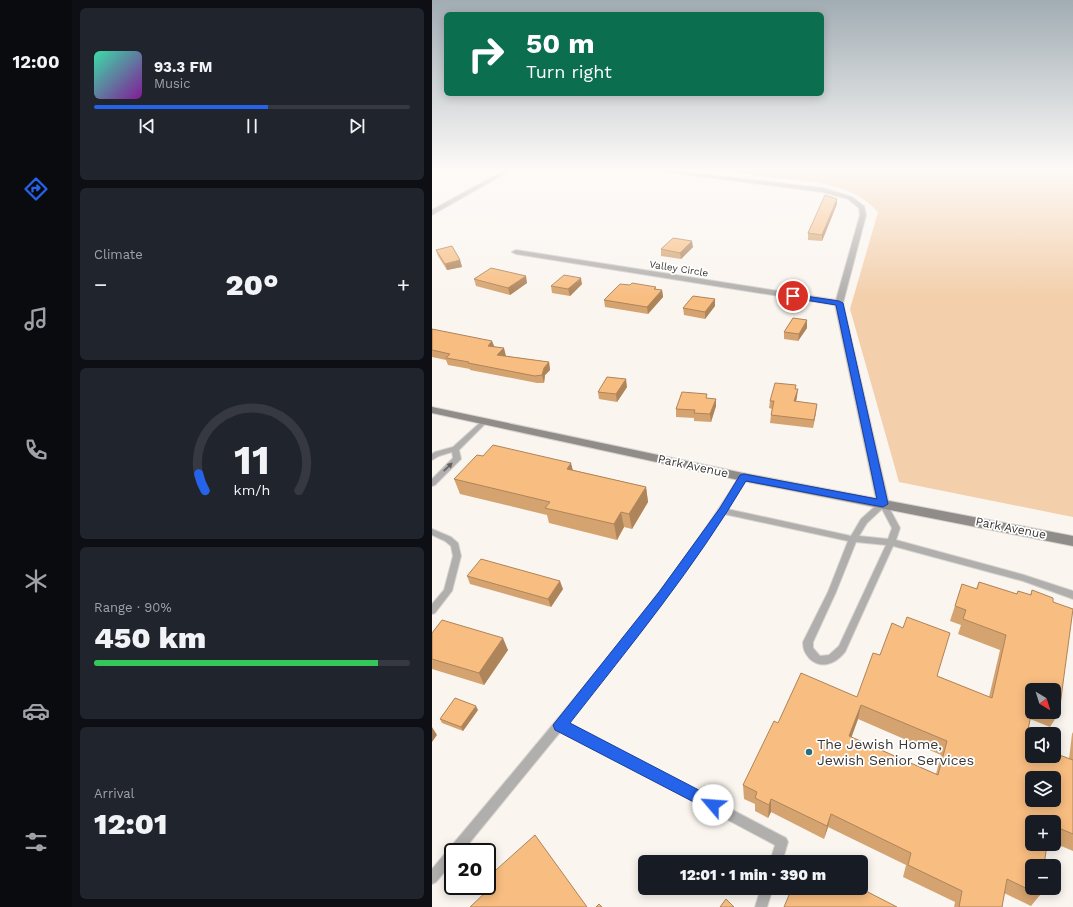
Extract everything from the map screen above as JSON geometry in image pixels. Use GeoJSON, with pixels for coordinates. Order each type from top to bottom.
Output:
{"type":"FeatureCollection","features":[{"type":"Feature","properties":{"kind":"main road","name":"Park Avenue"},"geometry":{"type":"LineString","coordinates":[[432,410],[744,477],[1073,541]]}},
{"type":"Feature","properties":{"kind":"street"},"geometry":{"type":"LineString","coordinates":[[863,212],[839,303],[883,504]]}},
{"type":"Feature","properties":{"kind":"street","name":"Valley Circle"},"geometry":{"type":"LineString","coordinates":[[516,252],[839,303]]}},
{"type":"Feature","properties":{"kind":"lane"},"geometry":{"type":"LineString","coordinates":[[432,458],[437,454],[456,448],[485,421]]}},
{"type":"Feature","properties":{"kind":"lane"},"geometry":{"type":"LineString","coordinates":[[432,483],[457,459],[456,448]]}},
{"type":"Feature","properties":{"kind":"lane"},"geometry":{"type":"LineString","coordinates":[[461,843],[560,725],[663,596],[724,510],[744,477]]}},
{"type":"Feature","properties":{"kind":"lane"},"geometry":{"type":"LineString","coordinates":[[883,504],[896,528],[891,542],[842,649],[833,659],[826,661],[818,660],[808,650],[808,642],[832,592],[853,539],[864,521],[883,504]]}},
{"type":"Feature","properties":{"kind":"lane"},"geometry":{"type":"LineString","coordinates":[[724,510],[853,539],[891,542],[1024,578],[1073,595]]}},
{"type":"Feature","properties":{"kind":"lane"},"geometry":{"type":"LineString","coordinates":[[432,532],[448,539],[455,545],[457,556],[448,591],[432,610]]}},
{"type":"Feature","properties":{"kind":"lane"},"geometry":{"type":"LineString","coordinates":[[560,725],[782,842],[778,855]]}},
{"type":"Feature","properties":{"kind":"lane"},"geometry":{"type":"LineString","coordinates":[[432,878],[444,863]]}},
{"type":"Feature","properties":{"kind":"lane"},"geometry":{"type":"LineString","coordinates":[[761,907],[765,895]]}},
{"type":"Feature","properties":{"kind":"shaded area"},"geometry":{"type":"Polygon","coordinates":[[[878,212],[1073,212],[1073,517],[899,482],[850,309],[878,212]]]}},
{"type":"Feature","properties":{"kind":"building"},"geometry":{"type":"Polygon","coordinates":[[[817,212],[831,212],[822,235],[808,233],[817,212]]]}},
{"type":"Feature","properties":{"kind":"building"},"geometry":{"type":"Polygon","coordinates":[[[673,238],[692,241],[680,253],[661,249],[673,238]]]}},
{"type":"Feature","properties":{"kind":"building"},"geometry":{"type":"Polygon","coordinates":[[[452,246],[460,260],[445,264],[436,250],[452,246]]]}},
{"type":"Feature","properties":{"kind":"building"},"geometry":{"type":"Polygon","coordinates":[[[491,268],[526,276],[508,288],[474,279],[491,268]]]}},
{"type":"Feature","properties":{"kind":"building"},"geometry":{"type":"Polygon","coordinates":[[[564,275],[581,278],[568,289],[551,286],[564,275]]]}},
{"type":"Feature","properties":{"kind":"building"},"geometry":{"type":"Polygon","coordinates":[[[632,283],[656,287],[654,289],[662,290],[647,307],[604,300],[620,284],[630,285],[632,283]]]}},
{"type":"Feature","properties":{"kind":"building"},"geometry":{"type":"Polygon","coordinates":[[[693,296],[715,299],[705,312],[683,308],[693,296]]]}},
{"type":"Feature","properties":{"kind":"building"},"geometry":{"type":"Polygon","coordinates":[[[793,318],[807,320],[799,334],[784,332],[793,318]]]}},
{"type":"Feature","properties":{"kind":"building"},"geometry":{"type":"Polygon","coordinates":[[[432,329],[492,341],[488,346],[504,348],[497,355],[549,362],[544,368],[542,375],[535,376],[446,358],[450,354],[432,350],[432,329]]]}},
{"type":"Feature","properties":{"kind":"building"},"geometry":{"type":"Polygon","coordinates":[[[607,377],[626,379],[616,394],[598,392],[607,377]]]}},
{"type":"Feature","properties":{"kind":"building"},"geometry":{"type":"Polygon","coordinates":[[[775,383],[796,385],[795,389],[798,389],[794,401],[817,404],[814,420],[771,415],[774,401],[770,401],[775,383]]]}},
{"type":"Feature","properties":{"kind":"building"},"geometry":{"type":"Polygon","coordinates":[[[682,392],[707,394],[706,398],[716,399],[710,414],[694,413],[695,410],[676,409],[682,392]]]}},
{"type":"Feature","properties":{"kind":"building"},"geometry":{"type":"Polygon","coordinates":[[[493,445],[571,463],[567,469],[646,487],[629,514],[621,512],[614,524],[545,508],[550,502],[454,479],[477,455],[483,456],[493,445]]]}},
{"type":"Feature","properties":{"kind":"building"},"geometry":{"type":"Polygon","coordinates":[[[481,559],[560,581],[548,599],[467,576],[481,559]]]}},
{"type":"Feature","properties":{"kind":"building","name":"The Jewish Home, Jewish Senior Services"},"geometry":{"type":"Polygon","coordinates":[[[979,582],[1017,594],[1018,591],[1031,595],[1032,590],[1053,598],[1053,602],[1073,609],[1061,698],[1061,683],[1025,683],[1025,719],[1030,719],[1029,727],[1025,727],[1025,763],[1061,763],[1061,756],[1073,760],[1073,834],[1061,829],[1061,815],[1025,815],[1025,851],[1046,851],[1045,859],[1025,859],[1025,888],[1007,879],[1002,907],[959,907],[962,891],[908,865],[911,853],[831,814],[827,826],[771,799],[769,805],[755,798],[757,792],[743,785],[774,721],[778,723],[801,673],[857,697],[873,653],[880,655],[892,623],[903,628],[907,617],[950,633],[937,676],[992,698],[1006,635],[963,619],[966,610],[955,606],[962,584],[977,589],[979,582]],[[861,705],[849,736],[938,775],[947,741],[861,705]]]}},
{"type":"Feature","properties":{"kind":"building"},"geometry":{"type":"Polygon","coordinates":[[[442,620],[503,638],[479,673],[432,659],[432,633],[442,620]]]}},
{"type":"Feature","properties":{"kind":"building"},"geometry":{"type":"Polygon","coordinates":[[[455,698],[476,706],[461,727],[440,719],[455,698]]]}},
{"type":"Feature","properties":{"kind":"building"},"geometry":{"type":"Polygon","coordinates":[[[535,835],[587,907],[470,907],[483,895],[496,895],[496,870],[535,835]]]}},
{"type":"Feature","properties":{"kind":"building"},"geometry":{"type":"Polygon","coordinates":[[[868,892],[897,907],[784,907],[789,895],[868,895],[868,892]]]}},
{"type":"Feature","properties":{"kind":"building"},"geometry":{"type":"Polygon","coordinates":[[[726,899],[734,907],[720,907],[726,899]]]}},
{"type":"Feature","properties":{"kind":"place","name":"The Jewish Home, Jewish Senior Services"},"geometry":{"type":"Point","coordinates":[809,752]}},
{"type":"Feature","properties":{"kind":"route"},"geometry":{"type":"LineString","coordinates":[[713,805],[560,725],[663,596],[724,510],[744,477],[883,504],[839,303],[793,296]]}}]}
